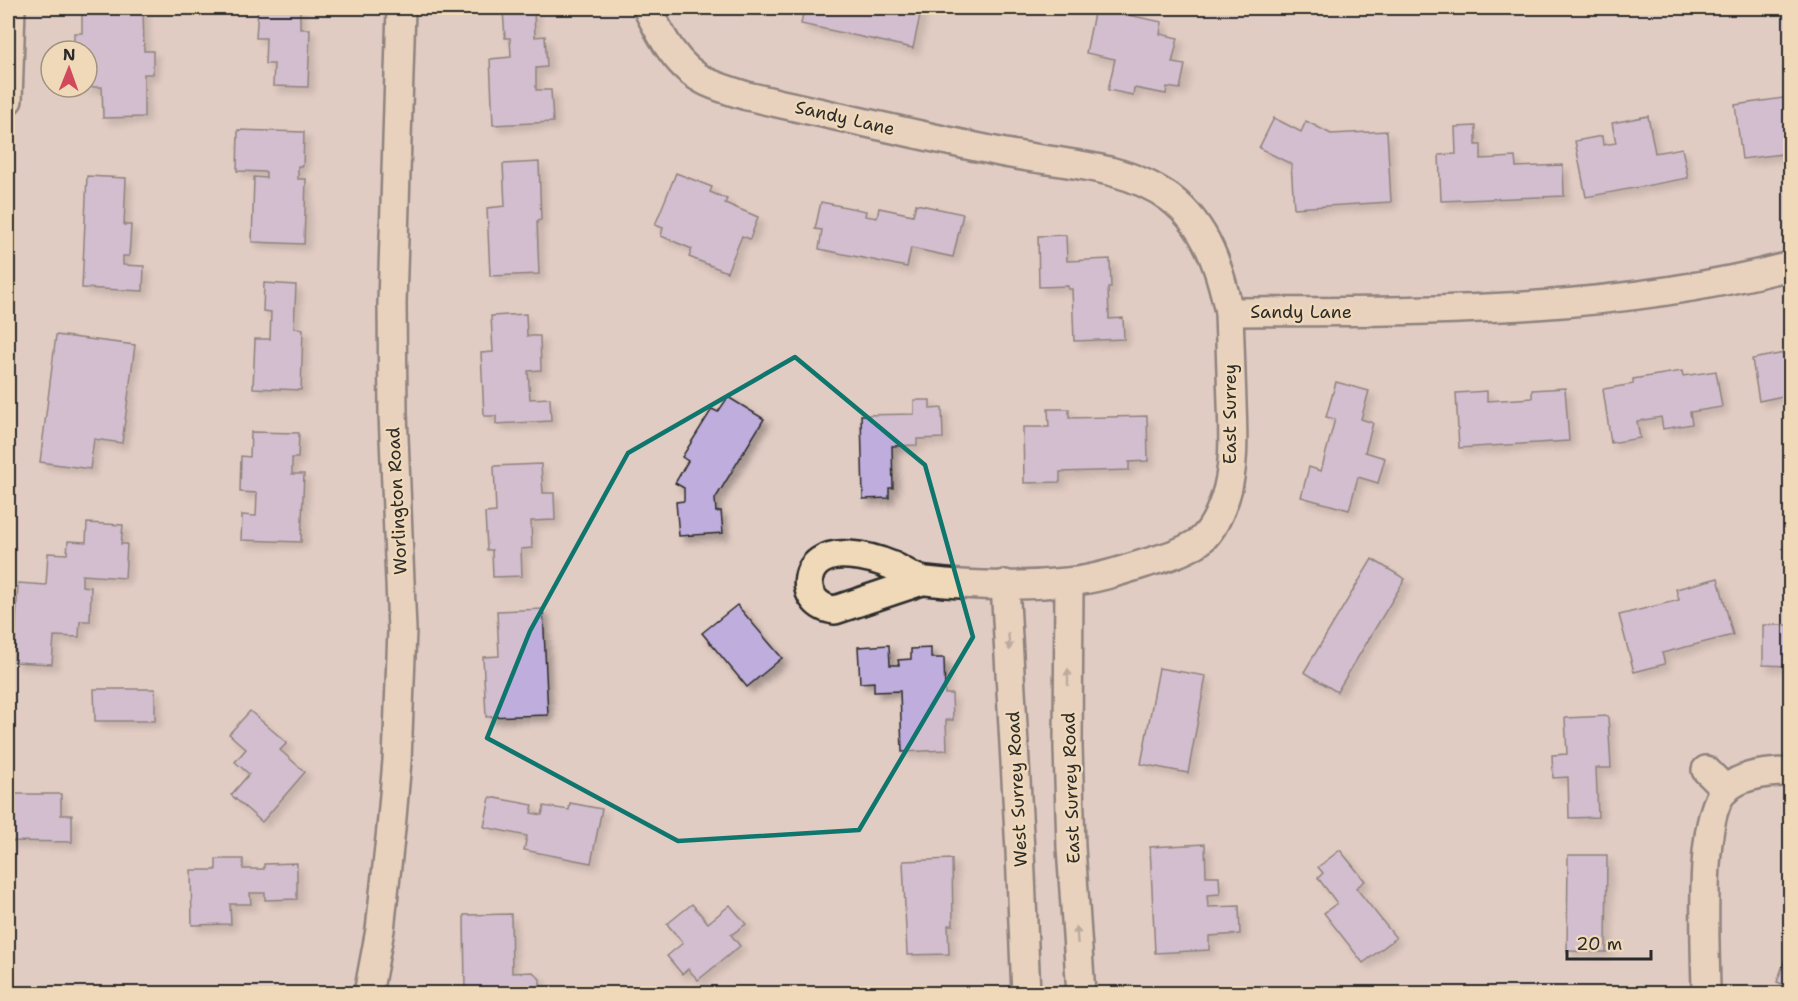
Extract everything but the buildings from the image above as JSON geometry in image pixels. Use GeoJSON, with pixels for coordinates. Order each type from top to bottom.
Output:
{"type":"FeatureCollection","features":[{"type":"Feature","properties":{"kind":"street"},"geometry":{"type":"LineString","coordinates":[[8,100],[10,8]]}},
{"type":"Feature","properties":{"kind":"street","name":"Worlington Road"},"geometry":{"type":"LineString","coordinates":[[368,993],[380,930],[392,829],[402,630],[393,413],[392,303],[401,8]]}},
{"type":"Feature","properties":{"kind":"street","name":"Sandy Lane"},"geometry":{"type":"LineString","coordinates":[[646,8],[671,52],[686,68],[705,82],[747,96],[999,152],[1106,170],[1129,176],[1151,186],[1172,199],[1192,219],[1211,248],[1222,280],[1229,312],[1415,310],[1569,302],[1656,294],[1751,277],[1791,266]]}},
{"type":"Feature","properties":{"kind":"street","name":"East Surrey"},"geometry":{"type":"LineString","coordinates":[[1069,582],[1164,558],[1198,542],[1220,513],[1231,472],[1233,443],[1229,312]]}},
{"type":"Feature","properties":{"kind":"street"},"geometry":{"type":"LineString","coordinates":[[922,581],[1005,584],[1069,582]]}},
{"type":"Feature","properties":{"kind":"street","name":"East Surrey Road"},"geometry":{"type":"LineString","coordinates":[[1069,582],[1068,758],[1071,847],[1081,993]]}},
{"type":"Feature","properties":{"kind":"street","name":"West Surrey Road"},"geometry":{"type":"LineString","coordinates":[[1005,584],[1026,993]]}},
{"type":"Feature","properties":{"kind":"street"},"geometry":{"type":"LineString","coordinates":[[1706,770],[1726,790]]}},
{"type":"Feature","properties":{"kind":"street"},"geometry":{"type":"LineString","coordinates":[[1706,993],[1706,854],[1711,818],[1726,790],[1758,774],[1791,772]]}},
{"type":"Feature","properties":{"kind":"highlighted area"},"geometry":{"type":"Polygon","coordinates":[[[795,357],[925,465],[973,637],[859,830],[678,841],[487,738],[530,631],[628,453],[795,357]]]}}]}
